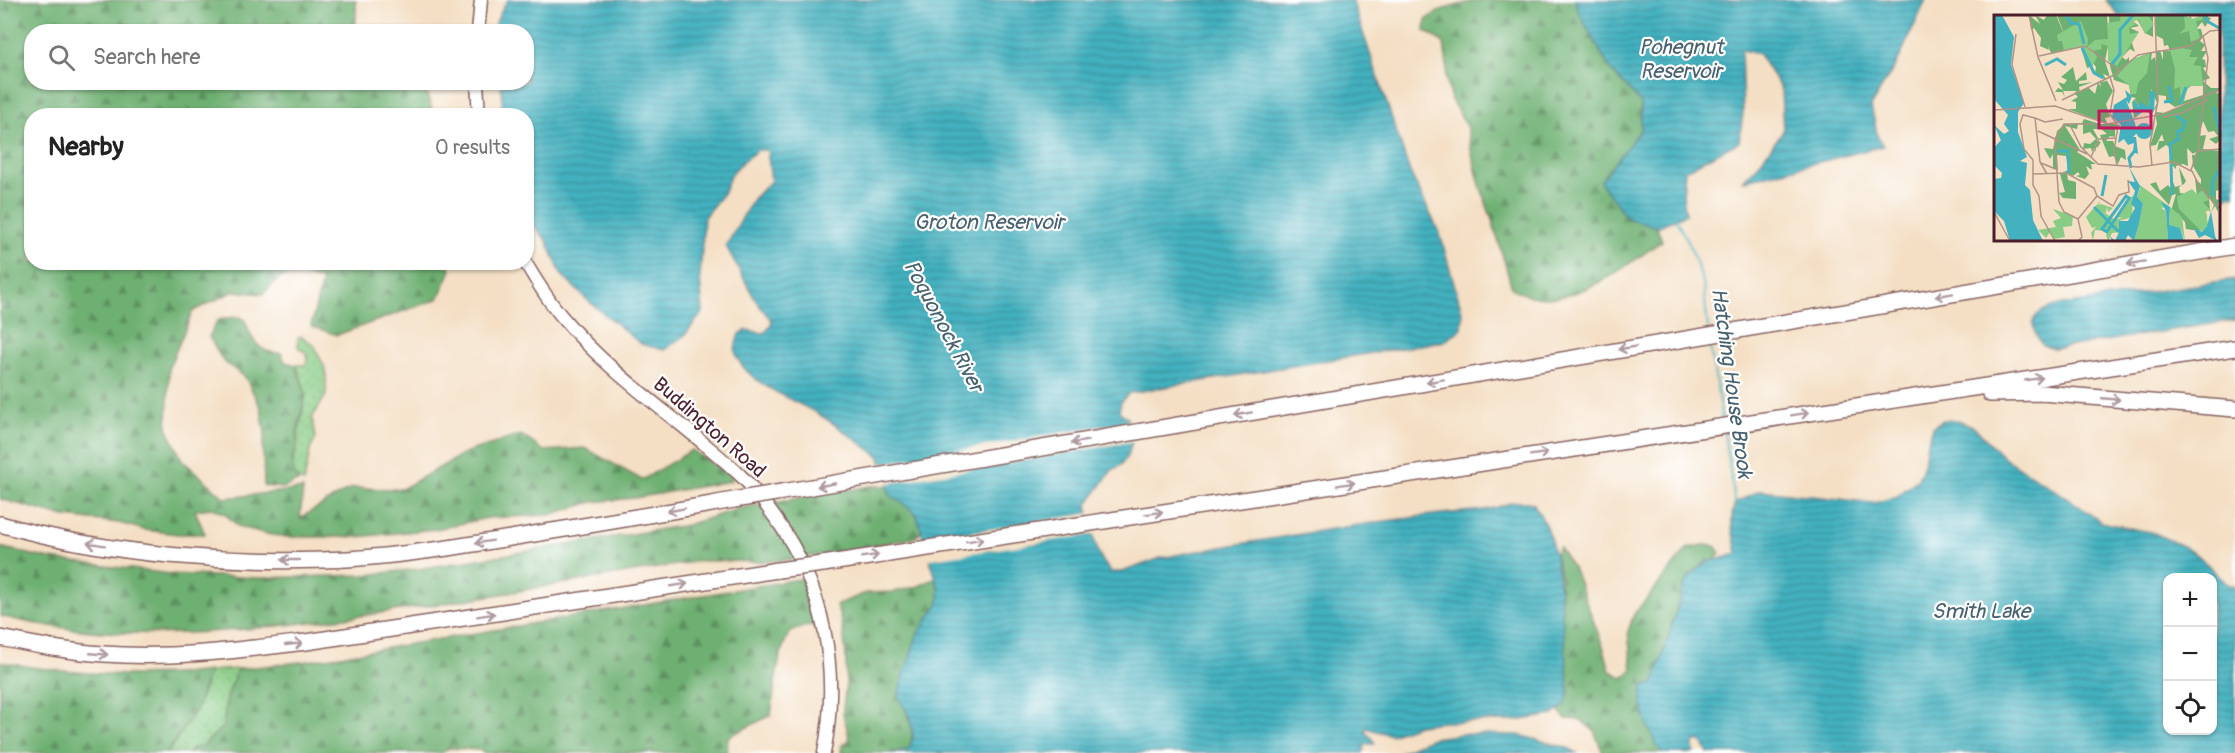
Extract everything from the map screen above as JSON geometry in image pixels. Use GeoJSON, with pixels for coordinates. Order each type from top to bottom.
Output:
{"type":"FeatureCollection","features":[{"type":"Feature","properties":{"kind":"highway"},"geometry":{"type":"LineString","coordinates":[[0,524],[128,549],[185,556],[304,560],[370,557],[451,547],[2235,246]]}},
{"type":"Feature","properties":{"kind":"highway"},"geometry":{"type":"LineString","coordinates":[[0,640],[106,654],[155,654],[259,648],[306,642],[2235,348]]}},
{"type":"Feature","properties":{"kind":"highway"},"geometry":{"type":"LineString","coordinates":[[1906,398],[2042,393],[2235,409]]}},
{"type":"Feature","properties":{"kind":"street"},"geometry":{"type":"LineString","coordinates":[[479,24],[481,0]]}},
{"type":"Feature","properties":{"kind":"street"},"geometry":{"type":"LineString","coordinates":[[477,90],[479,108]]}},
{"type":"Feature","properties":{"kind":"street","name":"Buddington Road"},"geometry":{"type":"LineString","coordinates":[[530,270],[541,290],[593,350],[742,476],[788,536],[811,581],[825,632],[830,672],[830,701],[824,753]]}},
{"type":"Feature","properties":{"kind":"green space"},"geometry":{"type":"Polygon","coordinates":[[[0,0],[356,0],[356,24],[24,24],[24,90],[425,90],[432,108],[24,108],[24,270],[451,270],[438,299],[337,335],[311,326],[322,281],[303,275],[283,276],[263,294],[234,291],[193,311],[169,367],[167,427],[182,460],[225,498],[303,489],[300,518],[351,488],[402,489],[467,452],[521,435],[544,451],[585,448],[642,480],[692,450],[732,477],[731,481],[635,498],[593,502],[549,515],[488,518],[436,529],[357,537],[287,537],[266,534],[238,526],[224,513],[212,508],[195,510],[205,534],[178,534],[145,530],[119,523],[65,517],[0,499],[0,0]]]}},
{"type":"Feature","properties":{"kind":"green space"},"geometry":{"type":"Polygon","coordinates":[[[1477,0],[1575,0],[1578,11],[1610,69],[1641,103],[1641,129],[1601,182],[1627,218],[1657,227],[1662,241],[1590,287],[1550,298],[1531,296],[1512,288],[1480,185],[1467,126],[1451,100],[1446,77],[1444,43],[1425,31],[1426,20],[1441,10],[1477,0]]]}},
{"type":"Feature","properties":{"kind":"green space"},"geometry":{"type":"Polygon","coordinates":[[[240,317],[245,320],[257,344],[267,351],[281,353],[285,362],[296,365],[306,394],[298,428],[297,447],[292,458],[294,475],[299,481],[283,488],[264,486],[265,433],[261,408],[245,377],[223,361],[209,337],[217,321],[240,317]]]}},
{"type":"Feature","properties":{"kind":"green space"},"geometry":{"type":"Polygon","coordinates":[[[301,336],[314,345],[326,375],[326,395],[312,418],[316,438],[310,450],[304,482],[294,476],[293,471],[305,396],[296,365],[305,365],[308,360],[306,353],[298,347],[298,338],[301,336]]]}},
{"type":"Feature","properties":{"kind":"green space"},"geometry":{"type":"Polygon","coordinates":[[[871,486],[887,486],[890,495],[916,514],[921,533],[914,538],[777,561],[694,562],[401,610],[269,627],[179,633],[134,633],[89,631],[0,616],[0,547],[50,559],[171,574],[260,578],[364,575],[418,569],[687,525],[741,508],[871,486]]]}},
{"type":"Feature","properties":{"kind":"green space"},"geometry":{"type":"Polygon","coordinates":[[[1704,545],[1715,546],[1720,553],[1714,561],[1704,563],[1686,580],[1654,683],[1647,684],[1653,738],[1662,753],[1603,753],[1594,731],[1581,720],[1566,719],[1559,711],[1565,705],[1560,574],[1555,554],[1559,547],[1575,572],[1610,671],[1623,678],[1632,670],[1628,631],[1634,614],[1688,548],[1704,545]]]}},
{"type":"Feature","properties":{"kind":"green space"},"geometry":{"type":"Polygon","coordinates":[[[805,578],[820,638],[813,625],[790,633],[784,643],[779,663],[771,715],[728,737],[727,753],[483,753],[480,750],[449,748],[442,753],[189,753],[192,749],[203,746],[223,726],[227,698],[237,669],[309,661],[805,578]]]}},
{"type":"Feature","properties":{"kind":"green space"},"geometry":{"type":"Polygon","coordinates":[[[935,578],[939,589],[939,602],[899,698],[911,723],[912,736],[909,750],[890,753],[841,753],[842,745],[849,741],[843,713],[846,671],[843,631],[836,605],[866,593],[894,592],[919,586],[935,578]]]}},
{"type":"Feature","properties":{"kind":"green space"},"geometry":{"type":"Polygon","coordinates":[[[0,662],[52,670],[105,674],[157,675],[210,671],[196,710],[167,753],[0,753],[0,662]]]}},
{"type":"Feature","properties":{"kind":"green space"},"geometry":{"type":"Polygon","coordinates":[[[237,669],[227,698],[223,726],[203,746],[192,749],[189,753],[167,753],[196,710],[210,671],[237,669]]]}},
{"type":"Feature","properties":{"kind":"water","name":"Groton Reservoir"},"geometry":{"type":"Polygon","coordinates":[[[507,0],[1352,0],[1410,172],[1440,234],[1463,315],[1462,328],[1445,341],[1129,393],[1121,402],[1119,411],[1127,418],[1132,441],[1128,456],[1120,466],[1112,470],[1087,505],[1094,541],[1105,565],[1111,572],[1122,572],[1161,558],[1192,552],[1374,523],[1491,509],[1512,502],[1533,503],[1547,529],[1558,570],[1569,693],[1565,705],[1553,715],[1515,721],[1443,722],[1418,725],[1391,735],[1366,728],[1365,732],[1375,744],[1365,744],[1363,753],[890,753],[908,750],[913,738],[911,719],[899,698],[900,687],[917,635],[939,602],[939,589],[916,513],[890,495],[880,457],[838,426],[763,384],[743,367],[737,357],[735,348],[739,334],[747,330],[764,333],[772,321],[756,301],[726,246],[753,199],[771,181],[767,150],[758,150],[743,161],[730,176],[724,192],[704,217],[700,278],[703,312],[685,335],[664,350],[641,344],[586,299],[561,274],[547,241],[534,225],[534,108],[503,108],[501,90],[534,90],[534,24],[495,24],[507,0]]]}},
{"type":"Feature","properties":{"kind":"water","name":"Pohegnut Reservoir"},"geometry":{"type":"Polygon","coordinates":[[[1575,0],[1926,0],[1899,59],[1871,106],[1878,138],[1883,146],[1743,181],[1759,164],[1783,131],[1781,89],[1759,54],[1741,50],[1743,113],[1739,142],[1685,170],[1683,196],[1686,214],[1657,227],[1627,218],[1600,182],[1641,129],[1641,103],[1610,69],[1578,11],[1575,0]]]}},
{"type":"Feature","properties":{"kind":"water"},"geometry":{"type":"Polygon","coordinates":[[[2106,0],[2235,0],[2235,195],[2220,198],[2220,15],[2118,15],[2106,0]]]}},
{"type":"Feature","properties":{"kind":"water"},"geometry":{"type":"Polygon","coordinates":[[[2235,279],[2235,320],[2054,349],[2042,345],[2034,331],[2034,320],[2037,316],[2056,306],[2235,279]]]}},
{"type":"Feature","properties":{"kind":"water","name":"Smith Lake"},"geometry":{"type":"Polygon","coordinates":[[[1943,420],[1958,420],[1974,427],[2004,458],[2068,498],[2101,522],[2154,533],[2200,557],[2216,573],[2163,573],[2163,735],[2217,735],[2217,574],[2228,585],[2235,586],[2235,753],[1708,753],[1702,742],[1697,740],[1693,745],[1694,753],[1662,753],[1643,712],[1643,686],[1654,683],[1686,580],[1705,563],[1737,554],[1732,524],[1735,503],[1761,490],[1874,503],[1896,497],[1918,479],[1924,464],[1932,427],[1943,420]]]}},
{"type":"Feature","properties":{"kind":"water"},"geometry":{"type":"Polygon","coordinates":[[[1463,734],[1519,735],[1568,748],[1577,753],[1399,753],[1432,738],[1463,734]]]}},
{"type":"Feature","properties":{"kind":"pier"},"geometry":{"type":"Polygon","coordinates":[[[1131,421],[1135,441],[884,484],[879,464],[1131,421]]]}},
{"type":"Feature","properties":{"kind":"pier"},"geometry":{"type":"Polygon","coordinates":[[[1092,513],[1096,534],[926,560],[920,540],[1092,513]]]}},
{"type":"Feature","properties":{"kind":"waterway","name":"Hatching House Brook"},"geometry":{"type":"LineString","coordinates":[[1675,218],[1690,246],[1703,282],[1708,328]]}},
{"type":"Feature","properties":{"kind":"waterway","name":"Hatching House Brook"},"geometry":{"type":"LineString","coordinates":[[1709,340],[1722,420]]}},
{"type":"Feature","properties":{"kind":"waterway","name":"Hatching House Brook"},"geometry":{"type":"LineString","coordinates":[[1724,432],[1735,503]]}},
{"type":"Feature","properties":{"kind":"water label","name":"Poquonock River"},"geometry":{"type":"Point","coordinates":[944,326]}}]}
